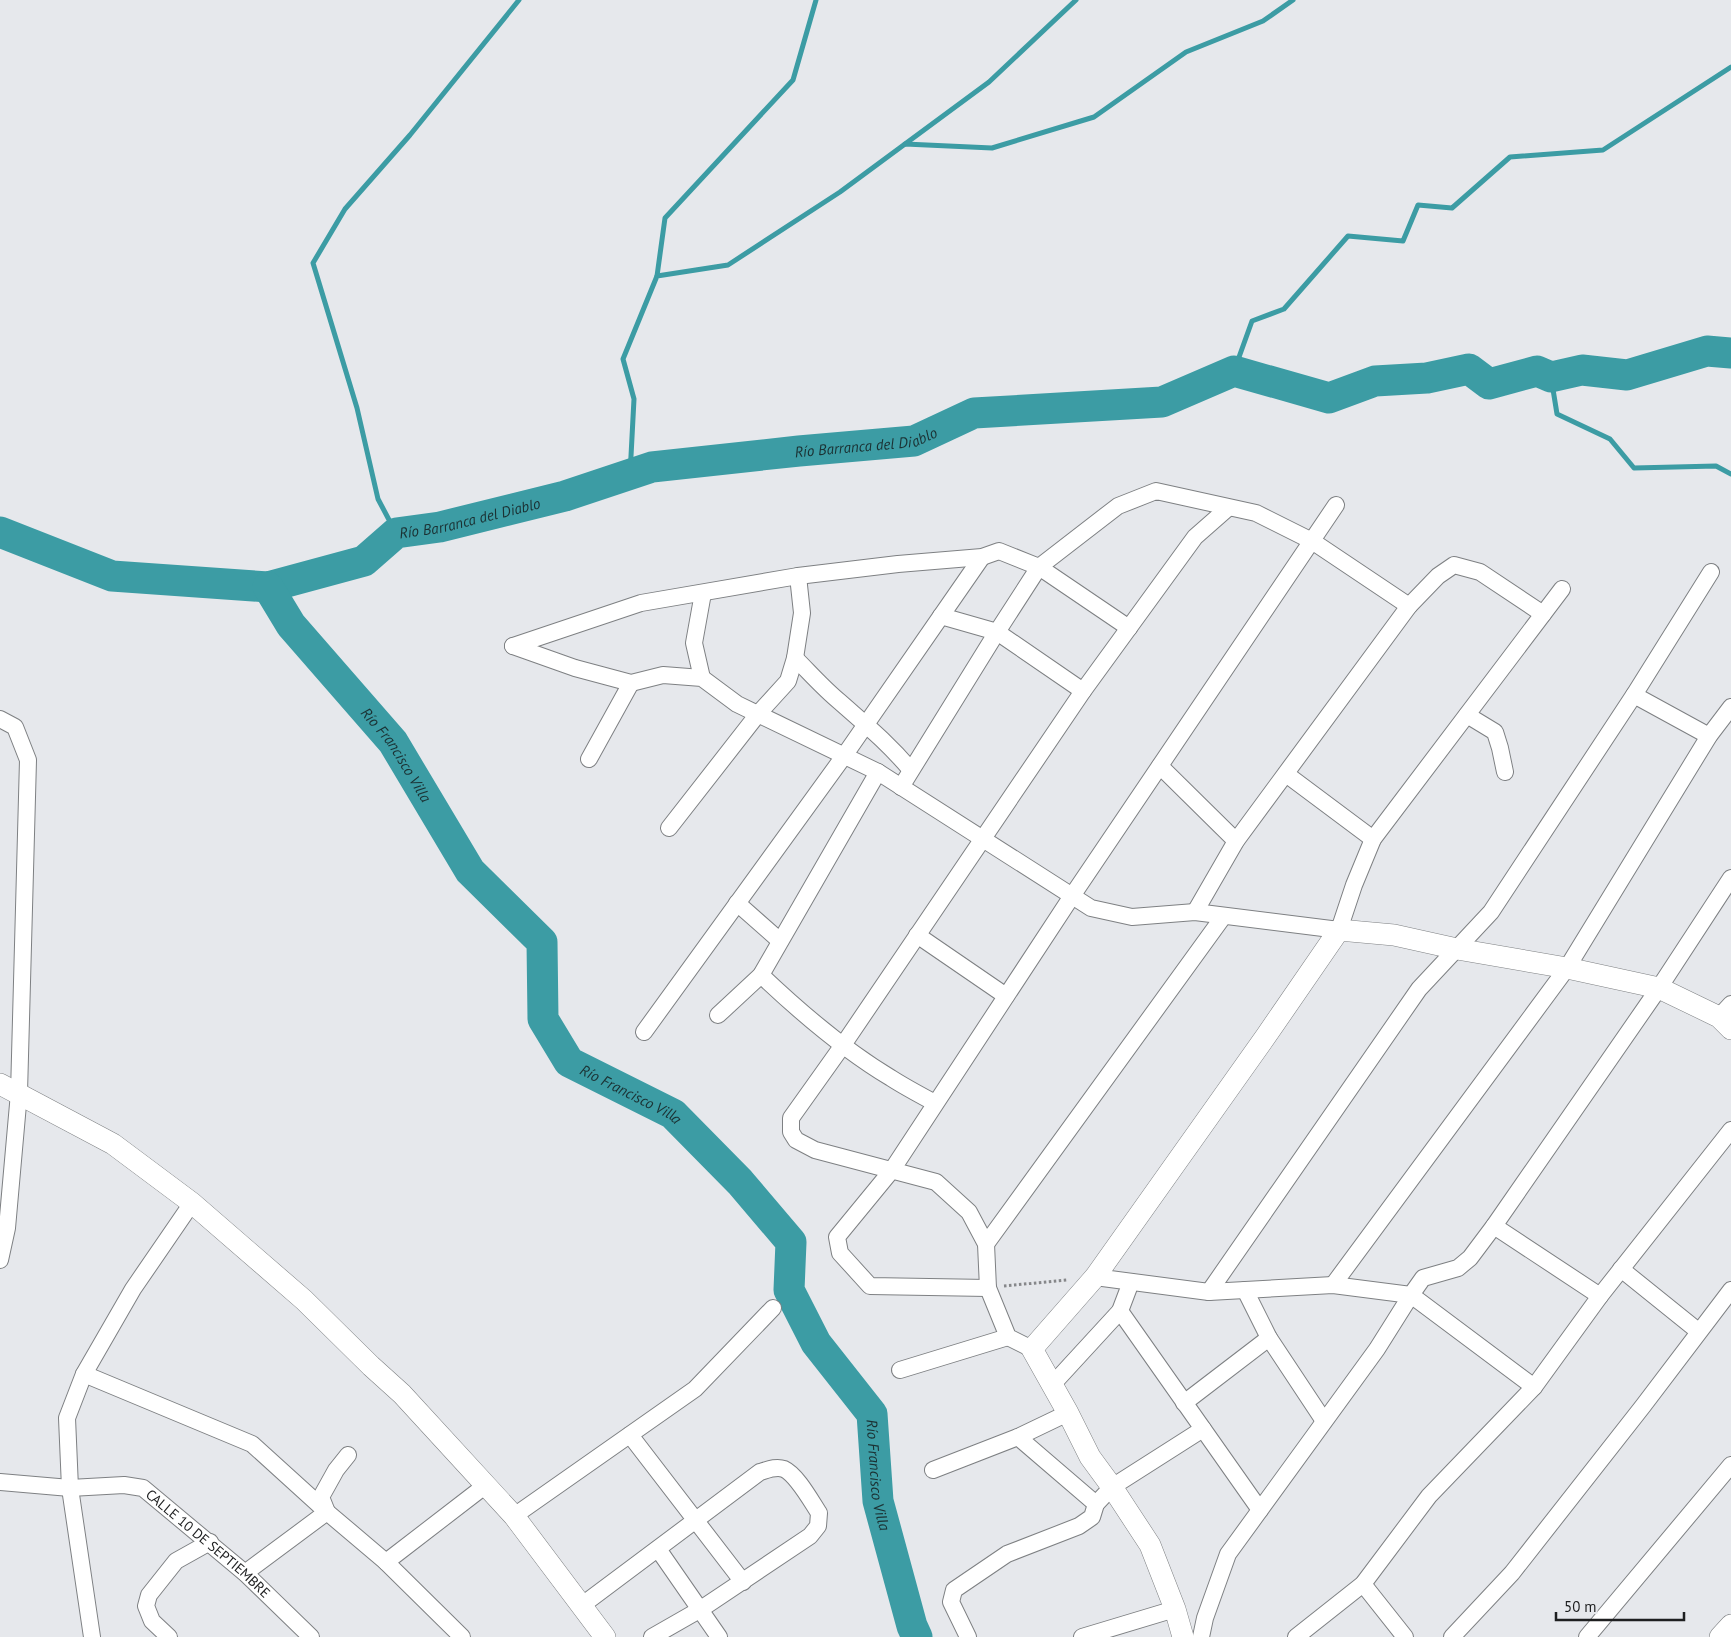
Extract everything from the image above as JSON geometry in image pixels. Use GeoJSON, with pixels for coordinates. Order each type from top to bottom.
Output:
{"type":"FeatureCollection","features":[{"type":"Feature","properties":{"kind":"main road"},"geometry":{"type":"LineString","coordinates":[[1183,1637],[1175,1608],[1150,1545],[1090,1457],[1032,1349],[1095,1277],[1339,930],[1394,935],[1660,988],[1727,1017]]}},
{"type":"Feature","properties":{"kind":"main road"},"geometry":{"type":"LineString","coordinates":[[9,1089],[113,1144],[192,1203],[304,1300],[402,1394],[514,1516],[605,1637]]}},
{"type":"Feature","properties":{"kind":"main road"},"geometry":{"type":"LineString","coordinates":[[1720,1637],[1731,1625]]}},
{"type":"Feature","properties":{"kind":"street"},"geometry":{"type":"LineString","coordinates":[[901,787],[910,769],[1039,567],[1118,506],[1156,491],[1256,513],[1312,541],[1409,606]]}},
{"type":"Feature","properties":{"kind":"street"},"geometry":{"type":"LineString","coordinates":[[988,1288],[870,1286],[840,1253],[837,1237],[892,1170],[1072,896],[1336,505]]}},
{"type":"Feature","properties":{"kind":"street"},"geometry":{"type":"LineString","coordinates":[[1032,1349],[1008,1337],[988,1288],[986,1244],[968,1212],[936,1182],[816,1150],[796,1140],[791,1132],[791,1118],[1128,628],[1195,537],[1228,508]]}},
{"type":"Feature","properties":{"kind":"street"},"geometry":{"type":"LineString","coordinates":[[1128,628],[1039,567],[999,551],[982,557],[898,564],[798,576],[642,603],[513,646],[575,668],[631,683],[662,675],[702,678],[736,704],[878,772],[1091,908],[1132,918],[1195,912],[1339,930],[1354,885],[1373,839],[1562,589]]}},
{"type":"Feature","properties":{"kind":"street"},"geometry":{"type":"LineString","coordinates":[[644,1032],[844,756],[982,557]]}},
{"type":"Feature","properties":{"kind":"street"},"geometry":{"type":"LineString","coordinates":[[1195,912],[1236,840],[1409,606],[1438,576],[1454,565],[1480,572],[1543,614]]}},
{"type":"Feature","properties":{"kind":"street"},"geometry":{"type":"LineString","coordinates":[[1209,1292],[1420,989],[1491,912],[1634,695],[1711,572]]}},
{"type":"Feature","properties":{"kind":"street"},"geometry":{"type":"LineString","coordinates":[[669,828],[758,714],[788,681],[795,658],[802,613],[798,576]]}},
{"type":"Feature","properties":{"kind":"street"},"geometry":{"type":"LineString","coordinates":[[702,678],[694,643],[703,593]]}},
{"type":"Feature","properties":{"kind":"street"},"geometry":{"type":"LineString","coordinates":[[941,616],[996,632],[1083,691]]}},
{"type":"Feature","properties":{"kind":"street"},"geometry":{"type":"LineString","coordinates":[[795,658],[839,702],[866,723],[891,747],[910,769]]}},
{"type":"Feature","properties":{"kind":"street"},"geometry":{"type":"LineString","coordinates":[[589,759],[631,683]]}},
{"type":"Feature","properties":{"kind":"street"},"geometry":{"type":"LineString","coordinates":[[1634,695],[1710,736]]}},
{"type":"Feature","properties":{"kind":"street"},"geometry":{"type":"LineString","coordinates":[[1333,1285],[1567,968],[1710,736],[1731,707]]}},
{"type":"Feature","properties":{"kind":"street"},"geometry":{"type":"LineString","coordinates":[[1467,715],[1495,732],[1505,772]]}},
{"type":"Feature","properties":{"kind":"street"},"geometry":{"type":"LineString","coordinates":[[0,718],[15,727],[28,760],[9,1089],[7,1228],[0,1260]]}},
{"type":"Feature","properties":{"kind":"street"},"geometry":{"type":"LineString","coordinates":[[1160,766],[1236,840]]}},
{"type":"Feature","properties":{"kind":"street"},"geometry":{"type":"LineString","coordinates":[[718,1015],[761,975],[878,772]]}},
{"type":"Feature","properties":{"kind":"street"},"geometry":{"type":"LineString","coordinates":[[1286,774],[1373,839]]}},
{"type":"Feature","properties":{"kind":"street"},"geometry":{"type":"LineString","coordinates":[[1201,1637],[1228,1554],[1324,1420],[1378,1349],[1423,1278],[1458,1268],[1470,1258],[1494,1226],[1660,988],[1731,878]]}},
{"type":"Feature","properties":{"kind":"street"},"geometry":{"type":"LineString","coordinates":[[737,903],[780,941]]}},
{"type":"Feature","properties":{"kind":"street"},"geometry":{"type":"LineString","coordinates":[[986,1244],[1223,917]]}},
{"type":"Feature","properties":{"kind":"street"},"geometry":{"type":"LineString","coordinates":[[917,935],[1006,996]]}},
{"type":"Feature","properties":{"kind":"street"},"geometry":{"type":"LineString","coordinates":[[761,975],[797,1009],[843,1045],[890,1078],[935,1103]]}},
{"type":"Feature","properties":{"kind":"street"},"geometry":{"type":"LineString","coordinates":[[1296,1637],[1363,1584],[1429,1496],[1534,1387],[1600,1296],[1731,1130]]}},
{"type":"Feature","properties":{"kind":"street"},"geometry":{"type":"LineString","coordinates":[[92,1637],[70,1488],[67,1418],[84,1374],[133,1289],[192,1203]]}},
{"type":"Feature","properties":{"kind":"street"},"geometry":{"type":"LineString","coordinates":[[1494,1226],[1600,1296]]}},
{"type":"Feature","properties":{"kind":"street"},"geometry":{"type":"LineString","coordinates":[[1621,1269],[1698,1331]]}},
{"type":"Feature","properties":{"kind":"street"},"geometry":{"type":"LineString","coordinates":[[1095,1277],[1209,1292],[1333,1285],[1411,1295],[1534,1387]]}},
{"type":"Feature","properties":{"kind":"street"},"geometry":{"type":"LineString","coordinates":[[1052,1385],[1120,1311],[1131,1282]]}},
{"type":"Feature","properties":{"kind":"street"},"geometry":{"type":"LineString","coordinates":[[1245,1290],[1269,1338],[1324,1420]]}},
{"type":"Feature","properties":{"kind":"street"},"geometry":{"type":"LineString","coordinates":[[1452,1637],[1512,1573],[1731,1290]]}},
{"type":"Feature","properties":{"kind":"street"},"geometry":{"type":"LineString","coordinates":[[514,1516],[695,1389],[773,1308]]}},
{"type":"Feature","properties":{"kind":"street"},"geometry":{"type":"LineString","coordinates":[[1120,1311],[1260,1510]]}},
{"type":"Feature","properties":{"kind":"street"},"geometry":{"type":"LineString","coordinates":[[900,1370],[1008,1337]]}},
{"type":"Feature","properties":{"kind":"street"},"geometry":{"type":"LineString","coordinates":[[1184,1403],[1269,1338]]}},
{"type":"Feature","properties":{"kind":"street"},"geometry":{"type":"LineString","coordinates":[[84,1374],[252,1444],[386,1562],[462,1637]]}},
{"type":"Feature","properties":{"kind":"street"},"geometry":{"type":"LineString","coordinates":[[933,1470],[1018,1437],[1068,1413]]}},
{"type":"Feature","properties":{"kind":"street"},"geometry":{"type":"LineString","coordinates":[[968,1637],[951,1602],[954,1590],[1007,1554],[1079,1526],[1092,1517],[1096,1504],[1112,1487],[1202,1428]]}},
{"type":"Feature","properties":{"kind":"street"},"geometry":{"type":"LineString","coordinates":[[630,1435],[743,1582]]}},
{"type":"Feature","properties":{"kind":"street"},"geometry":{"type":"LineString","coordinates":[[1018,1437],[1096,1504]]}},
{"type":"Feature","properties":{"kind":"street"},"geometry":{"type":"LineString","coordinates":[[327,1512],[321,1496],[336,1470],[348,1455]]}},
{"type":"Feature","properties":{"kind":"street"},"geometry":{"type":"LineString","coordinates":[[581,1606],[760,1472],[774,1468],[783,1468],[793,1476],[819,1513],[818,1526],[810,1536],[743,1582],[652,1637]]}},
{"type":"Feature","properties":{"kind":"street"},"geometry":{"type":"LineString","coordinates":[[1587,1637],[1730,1470]]}},
{"type":"Feature","properties":{"kind":"street","name":"CALLE 10 DE SEPTIEMBRE"},"geometry":{"type":"LineString","coordinates":[[0,1482],[70,1488],[124,1485],[143,1488],[245,1573],[310,1637]]}},
{"type":"Feature","properties":{"kind":"street"},"geometry":{"type":"LineString","coordinates":[[386,1562],[486,1485]]}},
{"type":"Feature","properties":{"kind":"street"},"geometry":{"type":"LineString","coordinates":[[245,1573],[327,1512]]}},
{"type":"Feature","properties":{"kind":"street"},"geometry":{"type":"LineString","coordinates":[[169,1637],[152,1621],[146,1606],[149,1594],[176,1561],[210,1542]]}},
{"type":"Feature","properties":{"kind":"street"},"geometry":{"type":"LineString","coordinates":[[658,1549],[719,1637]]}},
{"type":"Feature","properties":{"kind":"street"},"geometry":{"type":"LineString","coordinates":[[1363,1584],[1405,1637]]}},
{"type":"Feature","properties":{"kind":"street"},"geometry":{"type":"LineString","coordinates":[[1082,1637],[1175,1608]]}},
{"type":"Feature","properties":{"kind":"path"},"geometry":{"type":"LineString","coordinates":[[988,1288],[1095,1277]]}},
{"type":"Feature","properties":{"kind":"waterway"},"geometry":{"type":"LineString","coordinates":[[396,533],[378,499],[357,408],[313,263],[345,209],[410,135],[519,0]]}},
{"type":"Feature","properties":{"kind":"waterway"},"geometry":{"type":"LineString","coordinates":[[657,276],[665,218],[793,80],[816,0]]}},
{"type":"Feature","properties":{"kind":"waterway"},"geometry":{"type":"LineString","coordinates":[[905,144],[989,82],[1076,0]]}},
{"type":"Feature","properties":{"kind":"waterway"},"geometry":{"type":"LineString","coordinates":[[630,475],[634,399],[623,359],[657,276],[728,265],[840,192],[905,144],[992,148],[1094,117],[1186,52],[1263,21],[1293,0]]}},
{"type":"Feature","properties":{"kind":"waterway"},"geometry":{"type":"LineString","coordinates":[[1234,371],[1252,321],[1284,309],[1348,236],[1403,241],[1418,205],[1452,208],[1510,157],[1603,150],[1731,67]]}},
{"type":"Feature","properties":{"kind":"waterway","name":"Río Barranca del Diablo"},"geometry":{"type":"LineString","coordinates":[[0,532],[112,576],[268,587],[364,561],[396,533],[440,527],[565,496],[652,467],[914,441],[974,413],[1162,402],[1234,371],[1329,398],[1375,381],[1427,378],[1469,369],[1489,384],[1537,371],[1551,377],[1582,370],[1627,375],[1707,351],[1731,353]]}},
{"type":"Feature","properties":{"kind":"waterway"},"geometry":{"type":"LineString","coordinates":[[1551,377],[1557,414],[1610,439],[1634,468],[1716,466],[1731,474]]}},
{"type":"Feature","properties":{"kind":"waterway","name":"Río Francisco Villa"},"geometry":{"type":"LineString","coordinates":[[268,587],[291,625],[393,742],[470,871],[542,942],[543,1019],[569,1062],[673,1114],[740,1182],[791,1242],[789,1290],[816,1343],[872,1414],[878,1501],[912,1626],[917,1637]]}}]}
